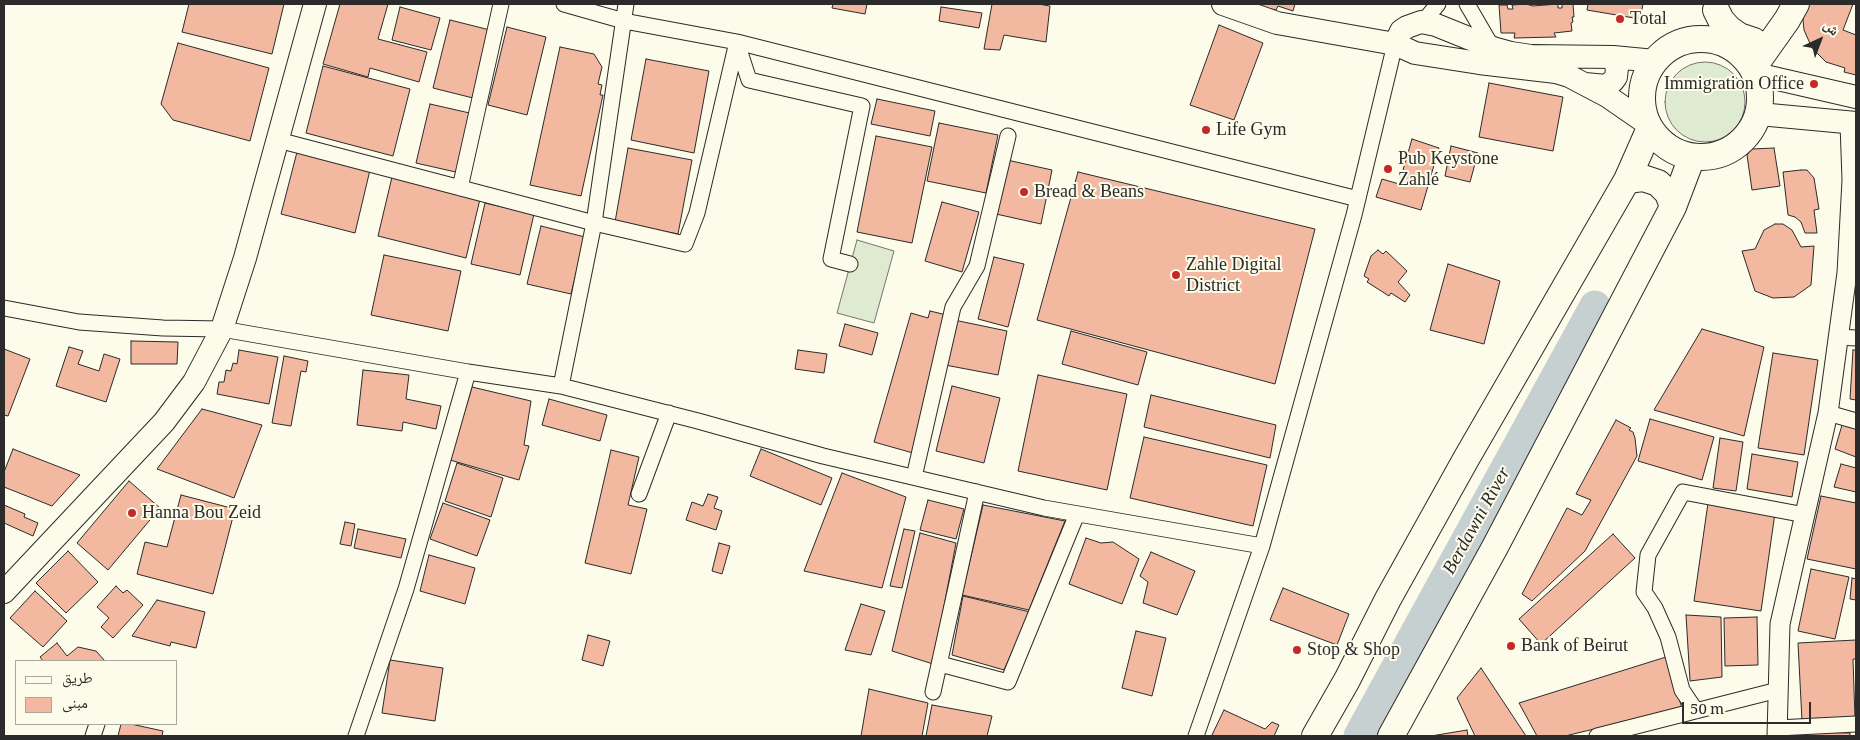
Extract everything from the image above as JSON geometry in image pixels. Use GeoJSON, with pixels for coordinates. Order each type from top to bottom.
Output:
{"type":"FeatureCollection","features":[{"type":"Feature","properties":{"kind":"highway"},"geometry":{"type":"LineString","coordinates":[[1755,71],[1796,4]]}},
{"type":"Feature","properties":{"kind":"highway"},"geometry":{"type":"LineString","coordinates":[[1718,7],[1729,29],[1739,36],[1761,42],[1773,41]]}},
{"type":"Feature","properties":{"kind":"highway"},"geometry":{"type":"LineString","coordinates":[[1700,38],[1718,7]]}},
{"type":"Feature","properties":{"kind":"highway"},"geometry":{"type":"LineString","coordinates":[[1700,38],[1721,41],[1739,52],[1755,71],[1761,94],[1759,114],[1750,133],[1734,148],[1721,154],[1707,157],[1692,157],[1676,151],[1661,141],[1650,126],[1640,100],[1648,72],[1654,61],[1674,44],[1700,38]]}},
{"type":"Feature","properties":{"kind":"highway"},"geometry":{"type":"LineString","coordinates":[[1315,736],[1456,477],[1627,180],[1650,126]]}},
{"type":"Feature","properties":{"kind":"highway"},"geometry":{"type":"LineString","coordinates":[[1390,736],[1494,547],[1673,207],[1692,157]]}},
{"type":"Feature","properties":{"kind":"highway"},"geometry":{"type":"LineString","coordinates":[[1627,180],[1643,178],[1658,183],[1668,193],[1673,207]]}},
{"type":"Feature","properties":{"kind":"main road"},"geometry":{"type":"LineString","coordinates":[[4,592],[164,422],[194,382],[222,328],[245,258],[315,4]]}},
{"type":"Feature","properties":{"kind":"main road"},"geometry":{"type":"LineString","coordinates":[[1223,4],[1277,23],[1395,44],[1415,53],[1556,72],[1585,84],[1621,105],[1650,126]]}},
{"type":"Feature","properties":{"kind":"main road"},"geometry":{"type":"LineString","coordinates":[[1395,44],[1407,26],[1421,22],[1458,33],[1493,48],[1531,56],[1612,57],[1654,61]]}},
{"type":"Feature","properties":{"kind":"main road"},"geometry":{"type":"LineString","coordinates":[[1585,84],[1606,86],[1613,81],[1617,73],[1616,64],[1612,57]]}},
{"type":"Feature","properties":{"kind":"main road"},"geometry":{"type":"LineString","coordinates":[[1755,71],[1856,97]]}},
{"type":"Feature","properties":{"kind":"main road"},"geometry":{"type":"LineString","coordinates":[[1759,114],[1853,124]]}},
{"type":"Feature","properties":{"kind":"street"},"geometry":{"type":"LineString","coordinates":[[460,188],[501,4]]}},
{"type":"Feature","properties":{"kind":"street"},"geometry":{"type":"LineString","coordinates":[[564,4],[624,21],[737,42],[1358,200]]}},
{"type":"Feature","properties":{"kind":"street"},"geometry":{"type":"LineString","coordinates":[[561,386],[594,222],[626,4]]}},
{"type":"Feature","properties":{"kind":"street"},"geometry":{"type":"LineString","coordinates":[[1421,22],[1438,4]]}},
{"type":"Feature","properties":{"kind":"street"},"geometry":{"type":"LineString","coordinates":[[1467,4],[1493,48]]}},
{"type":"Feature","properties":{"kind":"street"},"geometry":{"type":"LineString","coordinates":[[278,140],[685,244],[697,213],[737,42]]}},
{"type":"Feature","properties":{"kind":"street"},"geometry":{"type":"LineString","coordinates":[[737,42],[749,80],[862,106],[831,259],[850,264]]}},
{"type":"Feature","properties":{"kind":"street"},"geometry":{"type":"LineString","coordinates":[[1196,736],[1262,546],[1358,200],[1395,44]]}},
{"type":"Feature","properties":{"kind":"street"},"geometry":{"type":"LineString","coordinates":[[1853,124],[1852,259],[1847,337],[1780,624],[1777,732],[1856,724]]}},
{"type":"Feature","properties":{"kind":"street"},"geometry":{"type":"LineString","coordinates":[[914,477],[953,307],[977,266],[1008,136]]}},
{"type":"Feature","properties":{"kind":"street"},"geometry":{"type":"LineString","coordinates":[[4,308],[79,322],[162,328],[222,328],[468,372],[561,386],[669,413],[823,456],[977,492],[1077,514],[1262,546]]}},
{"type":"Feature","properties":{"kind":"street"},"geometry":{"type":"LineString","coordinates":[[356,736],[406,589],[468,372]]}},
{"type":"Feature","properties":{"kind":"street"},"geometry":{"type":"LineString","coordinates":[[639,494],[669,413]]}},
{"type":"Feature","properties":{"kind":"street"},"geometry":{"type":"LineString","coordinates":[[1828,413],[1856,421]]}},
{"type":"Feature","properties":{"kind":"street"},"geometry":{"type":"LineString","coordinates":[[934,692],[977,492]]}},
{"type":"Feature","properties":{"kind":"street"},"geometry":{"type":"LineString","coordinates":[[1696,711],[1682,690],[1668,637],[1655,608],[1644,592],[1648,556],[1683,492],[1805,515]]}},
{"type":"Feature","properties":{"kind":"street"},"geometry":{"type":"LineString","coordinates":[[940,664],[1008,682],[1077,514]]}},
{"type":"Feature","properties":{"kind":"street"},"geometry":{"type":"LineString","coordinates":[[1597,736],[1778,690]]}},
{"type":"Feature","properties":{"kind":"green space"},"geometry":{"type":"Polygon","coordinates":[[[1705,62],[1720,65],[1733,74],[1742,87],[1745,102],[1742,117],[1733,130],[1720,139],[1705,142],[1690,139],[1677,130],[1668,117],[1665,102],[1668,87],[1677,74],[1690,65],[1705,62]]]}},
{"type":"Feature","properties":{"kind":"green space"},"geometry":{"type":"Polygon","coordinates":[[[857,240],[894,251],[874,323],[837,313],[857,240]]]}},
{"type":"Feature","properties":{"kind":"building"},"geometry":{"type":"Polygon","coordinates":[[[189,4],[284,4],[272,54],[182,32],[189,4]]]}},
{"type":"Feature","properties":{"kind":"building"},"geometry":{"type":"Polygon","coordinates":[[[340,4],[388,4],[378,39],[427,52],[419,82],[370,68],[368,77],[323,64],[340,4]]]}},
{"type":"Feature","properties":{"kind":"building"},"geometry":{"type":"Polygon","coordinates":[[[833,4],[867,4],[865,14],[832,8],[833,4]]]}},
{"type":"Feature","properties":{"kind":"building"},"geometry":{"type":"Polygon","coordinates":[[[992,4],[1038,4],[1050,6],[1046,42],[1004,35],[1000,50],[984,49],[992,4]]]}},
{"type":"Feature","properties":{"kind":"building"},"geometry":{"type":"Polygon","coordinates":[[[1254,4],[1295,4],[1293,11],[1278,6],[1276,10],[1254,4]]]}},
{"type":"Feature","properties":{"kind":"building"},"geometry":{"type":"Polygon","coordinates":[[[1526,4],[1533,6],[1558,4],[1558,8],[1562,8],[1562,4],[1573,4],[1572,31],[1554,33],[1556,37],[1514,38],[1515,33],[1501,33],[1499,5],[1507,5],[1508,9],[1513,9],[1512,5],[1526,4]]]}},
{"type":"Feature","properties":{"kind":"building"},"geometry":{"type":"Polygon","coordinates":[[[1588,4],[1643,4],[1640,19],[1587,10],[1588,4]]]}},
{"type":"Feature","properties":{"kind":"building"},"geometry":{"type":"Polygon","coordinates":[[[1806,4],[1853,4],[1843,30],[1856,35],[1856,75],[1844,72],[1845,68],[1826,62],[1812,48],[1804,30],[1803,20],[1806,4]]]}},
{"type":"Feature","properties":{"kind":"building"},"geometry":{"type":"Polygon","coordinates":[[[400,7],[440,18],[431,50],[392,40],[400,7]]]}},
{"type":"Feature","properties":{"kind":"building"},"geometry":{"type":"Polygon","coordinates":[[[941,7],[982,13],[979,28],[939,21],[941,7]]]}},
{"type":"Feature","properties":{"kind":"building"},"geometry":{"type":"Polygon","coordinates":[[[450,20],[490,30],[473,98],[433,88],[450,20]]]}},
{"type":"Feature","properties":{"kind":"building"},"geometry":{"type":"Polygon","coordinates":[[[1219,25],[1263,43],[1234,120],[1190,105],[1219,25]]]}},
{"type":"Feature","properties":{"kind":"building"},"geometry":{"type":"Polygon","coordinates":[[[507,27],[546,37],[527,115],[488,105],[507,27]]]}},
{"type":"Feature","properties":{"kind":"building"},"geometry":{"type":"Polygon","coordinates":[[[178,43],[269,68],[250,141],[173,120],[161,104],[178,43]]]}},
{"type":"Feature","properties":{"kind":"building"},"geometry":{"type":"Polygon","coordinates":[[[560,47],[594,54],[602,67],[598,84],[602,85],[600,95],[603,95],[581,196],[530,185],[560,47]]]}},
{"type":"Feature","properties":{"kind":"building"},"geometry":{"type":"Polygon","coordinates":[[[646,59],[709,71],[694,153],[631,140],[646,59]]]}},
{"type":"Feature","properties":{"kind":"building"},"geometry":{"type":"Polygon","coordinates":[[[323,66],[410,89],[393,156],[306,133],[323,66]]]}},
{"type":"Feature","properties":{"kind":"building"},"geometry":{"type":"Polygon","coordinates":[[[1489,83],[1563,97],[1553,151],[1479,137],[1489,83]]]}},
{"type":"Feature","properties":{"kind":"building"},"geometry":{"type":"Polygon","coordinates":[[[877,99],[935,111],[930,136],[871,124],[877,99]]]}},
{"type":"Feature","properties":{"kind":"building"},"geometry":{"type":"Polygon","coordinates":[[[430,104],[474,114],[460,173],[416,163],[430,104]]]}},
{"type":"Feature","properties":{"kind":"building"},"geometry":{"type":"Polygon","coordinates":[[[939,123],[998,135],[986,193],[927,181],[939,123]]]}},
{"type":"Feature","properties":{"kind":"building"},"geometry":{"type":"Polygon","coordinates":[[[876,136],[932,147],[912,243],[857,232],[876,136]]]}},
{"type":"Feature","properties":{"kind":"building"},"geometry":{"type":"Polygon","coordinates":[[[1412,139],[1439,148],[1421,210],[1376,197],[1382,179],[1399,184],[1412,139]]]}},
{"type":"Feature","properties":{"kind":"building"},"geometry":{"type":"Polygon","coordinates":[[[1451,146],[1478,153],[1470,182],[1445,176],[1451,146]]]}},
{"type":"Feature","properties":{"kind":"building"},"geometry":{"type":"Polygon","coordinates":[[[628,148],[692,160],[678,234],[615,222],[628,148]]]}},
{"type":"Feature","properties":{"kind":"building"},"geometry":{"type":"Polygon","coordinates":[[[1774,148],[1780,186],[1752,190],[1747,155],[1752,149],[1774,148]]]}},
{"type":"Feature","properties":{"kind":"building"},"geometry":{"type":"Polygon","coordinates":[[[297,152],[370,170],[355,233],[281,214],[297,152]]]}},
{"type":"Feature","properties":{"kind":"building","name":"Bread & Beans"},"geometry":{"type":"Polygon","coordinates":[[[1007,160],[1052,170],[1041,224],[996,214],[1007,160]]]}},
{"type":"Feature","properties":{"kind":"building"},"geometry":{"type":"Polygon","coordinates":[[[1807,170],[1814,178],[1819,209],[1814,210],[1817,233],[1805,233],[1801,222],[1795,217],[1788,215],[1783,172],[1807,170]]]}},
{"type":"Feature","properties":{"kind":"building","name":"Zahle Digital District"},"geometry":{"type":"Polygon","coordinates":[[[1078,172],[1315,229],[1275,384],[1037,320],[1078,172]]]}},
{"type":"Feature","properties":{"kind":"building"},"geometry":{"type":"Polygon","coordinates":[[[392,177],[480,199],[466,258],[378,236],[392,177]]]}},
{"type":"Feature","properties":{"kind":"building"},"geometry":{"type":"Polygon","coordinates":[[[942,202],[979,212],[962,272],[925,261],[942,202]]]}},
{"type":"Feature","properties":{"kind":"building"},"geometry":{"type":"Polygon","coordinates":[[[485,203],[534,214],[520,275],[471,264],[485,203]]]}},
{"type":"Feature","properties":{"kind":"building"},"geometry":{"type":"Polygon","coordinates":[[[1775,224],[1783,224],[1792,230],[1801,247],[1814,246],[1811,285],[1794,297],[1773,298],[1755,291],[1742,251],[1755,249],[1764,230],[1775,224]]]}},
{"type":"Feature","properties":{"kind":"building"},"geometry":{"type":"Polygon","coordinates":[[[541,226],[585,237],[571,294],[527,284],[541,226]]]}},
{"type":"Feature","properties":{"kind":"building"},"geometry":{"type":"Polygon","coordinates":[[[1378,250],[1383,254],[1386,251],[1407,271],[1398,282],[1410,295],[1405,302],[1391,293],[1389,296],[1367,282],[1369,279],[1364,276],[1371,256],[1378,250]]]}},
{"type":"Feature","properties":{"kind":"building"},"geometry":{"type":"Polygon","coordinates":[[[384,255],[461,271],[448,331],[371,315],[384,255]]]}},
{"type":"Feature","properties":{"kind":"building"},"geometry":{"type":"Polygon","coordinates":[[[994,257],[1024,264],[1008,327],[978,319],[994,257]]]}},
{"type":"Feature","properties":{"kind":"building"},"geometry":{"type":"Polygon","coordinates":[[[1448,264],[1500,281],[1484,344],[1430,330],[1448,264]]]}},
{"type":"Feature","properties":{"kind":"building"},"geometry":{"type":"Polygon","coordinates":[[[930,311],[951,316],[913,453],[874,442],[911,313],[928,318],[930,311]]]}},
{"type":"Feature","properties":{"kind":"building"},"geometry":{"type":"Polygon","coordinates":[[[954,320],[1007,331],[998,375],[945,365],[954,320]]]}},
{"type":"Feature","properties":{"kind":"building"},"geometry":{"type":"Polygon","coordinates":[[[845,324],[878,333],[872,355],[839,346],[845,324]]]}},
{"type":"Feature","properties":{"kind":"building"},"geometry":{"type":"Polygon","coordinates":[[[1702,329],[1764,347],[1744,436],[1654,410],[1702,329]]]}},
{"type":"Feature","properties":{"kind":"building"},"geometry":{"type":"Polygon","coordinates":[[[1071,331],[1147,352],[1138,385],[1062,364],[1071,331]]]}},
{"type":"Feature","properties":{"kind":"building"},"geometry":{"type":"Polygon","coordinates":[[[131,341],[178,342],[177,364],[131,364],[131,341]]]}},
{"type":"Feature","properties":{"kind":"building"},"geometry":{"type":"Polygon","coordinates":[[[69,347],[83,351],[78,364],[99,371],[104,354],[120,359],[106,402],[56,386],[69,347]]]}},
{"type":"Feature","properties":{"kind":"building"},"geometry":{"type":"Polygon","coordinates":[[[4,349],[30,359],[8,416],[4,415],[4,349]]]}},
{"type":"Feature","properties":{"kind":"building"},"geometry":{"type":"Polygon","coordinates":[[[239,350],[278,357],[269,404],[217,394],[219,382],[224,382],[226,370],[231,371],[233,363],[237,364],[239,350]]]}},
{"type":"Feature","properties":{"kind":"building"},"geometry":{"type":"Polygon","coordinates":[[[798,350],[827,354],[824,373],[795,369],[798,350]]]}},
{"type":"Feature","properties":{"kind":"building"},"geometry":{"type":"Polygon","coordinates":[[[1853,350],[1856,350],[1856,400],[1850,399],[1853,350]]]}},
{"type":"Feature","properties":{"kind":"building"},"geometry":{"type":"Polygon","coordinates":[[[1773,353],[1818,360],[1804,455],[1758,448],[1773,353]]]}},
{"type":"Feature","properties":{"kind":"building"},"geometry":{"type":"Polygon","coordinates":[[[284,356],[308,361],[306,372],[301,371],[291,426],[272,423],[284,356]]]}},
{"type":"Feature","properties":{"kind":"building"},"geometry":{"type":"Polygon","coordinates":[[[363,370],[409,375],[406,399],[441,406],[436,429],[403,422],[402,431],[357,425],[363,370]]]}},
{"type":"Feature","properties":{"kind":"building"},"geometry":{"type":"Polygon","coordinates":[[[1038,375],[1127,394],[1107,490],[1018,471],[1038,375]]]}},
{"type":"Feature","properties":{"kind":"building"},"geometry":{"type":"Polygon","coordinates":[[[952,386],[1000,398],[984,463],[936,451],[952,386]]]}},
{"type":"Feature","properties":{"kind":"building"},"geometry":{"type":"Polygon","coordinates":[[[472,387],[531,401],[524,445],[529,446],[519,480],[450,460],[472,387]]]}},
{"type":"Feature","properties":{"kind":"building"},"geometry":{"type":"Polygon","coordinates":[[[1151,395],[1276,425],[1270,458],[1144,427],[1151,395]]]}},
{"type":"Feature","properties":{"kind":"building"},"geometry":{"type":"Polygon","coordinates":[[[549,399],[607,415],[600,441],[542,425],[549,399]]]}},
{"type":"Feature","properties":{"kind":"building"},"geometry":{"type":"Polygon","coordinates":[[[202,409],[262,425],[234,498],[157,469],[202,409]]]}},
{"type":"Feature","properties":{"kind":"building"},"geometry":{"type":"Polygon","coordinates":[[[1650,419],[1714,437],[1702,480],[1638,461],[1650,419]]]}},
{"type":"Feature","properties":{"kind":"building"},"geometry":{"type":"Polygon","coordinates":[[[1616,420],[1631,428],[1629,430],[1633,432],[1635,438],[1637,456],[1585,551],[1532,601],[1522,594],[1567,508],[1582,515],[1591,500],[1576,494],[1616,420]]]}},
{"type":"Feature","properties":{"kind":"building"},"geometry":{"type":"Polygon","coordinates":[[[1842,425],[1856,427],[1856,457],[1835,449],[1842,425]]]}},
{"type":"Feature","properties":{"kind":"building"},"geometry":{"type":"Polygon","coordinates":[[[1144,437],[1267,465],[1253,526],[1130,498],[1144,437]]]}},
{"type":"Feature","properties":{"kind":"building"},"geometry":{"type":"Polygon","coordinates":[[[1720,438],[1743,442],[1736,491],[1713,488],[1720,438]]]}},
{"type":"Feature","properties":{"kind":"building"},"geometry":{"type":"Polygon","coordinates":[[[13,449],[80,475],[52,506],[4,487],[4,472],[13,449]]]}},
{"type":"Feature","properties":{"kind":"building"},"geometry":{"type":"Polygon","coordinates":[[[761,449],[832,478],[821,505],[750,476],[761,449]]]}},
{"type":"Feature","properties":{"kind":"building"},"geometry":{"type":"Polygon","coordinates":[[[611,450],[639,457],[628,505],[647,509],[631,574],[585,563],[611,450]]]}},
{"type":"Feature","properties":{"kind":"building"},"geometry":{"type":"Polygon","coordinates":[[[1752,454],[1798,462],[1792,497],[1747,489],[1752,454]]]}},
{"type":"Feature","properties":{"kind":"building"},"geometry":{"type":"Polygon","coordinates":[[[457,463],[503,478],[491,517],[445,501],[457,463]]]}},
{"type":"Feature","properties":{"kind":"building"},"geometry":{"type":"Polygon","coordinates":[[[1841,464],[1856,468],[1856,492],[1834,487],[1841,464]]]}},
{"type":"Feature","properties":{"kind":"building"},"geometry":{"type":"Polygon","coordinates":[[[842,473],[906,497],[882,588],[804,571],[842,473]]]}},
{"type":"Feature","properties":{"kind":"building"},"geometry":{"type":"Polygon","coordinates":[[[129,481],[160,508],[108,570],[77,543],[129,481]]]}},
{"type":"Feature","properties":{"kind":"building"},"geometry":{"type":"Polygon","coordinates":[[[708,494],[718,497],[714,508],[722,511],[716,530],[686,520],[692,502],[703,506],[708,494]]]}},
{"type":"Feature","properties":{"kind":"building"},"geometry":{"type":"Polygon","coordinates":[[[181,495],[235,509],[213,594],[137,574],[145,542],[167,547],[181,495]]]}},
{"type":"Feature","properties":{"kind":"building"},"geometry":{"type":"Polygon","coordinates":[[[1821,496],[1856,503],[1856,569],[1807,559],[1821,496]]]}},
{"type":"Feature","properties":{"kind":"building"},"geometry":{"type":"Polygon","coordinates":[[[928,500],[964,509],[956,539],[920,530],[928,500]]]}},
{"type":"Feature","properties":{"kind":"building"},"geometry":{"type":"Polygon","coordinates":[[[443,503],[490,520],[477,556],[430,539],[443,503]]]}},
{"type":"Feature","properties":{"kind":"building"},"geometry":{"type":"Polygon","coordinates":[[[1708,503],[1775,513],[1761,611],[1694,601],[1708,503]]]}},
{"type":"Feature","properties":{"kind":"building"},"geometry":{"type":"Polygon","coordinates":[[[4,505],[25,514],[24,517],[38,523],[33,536],[4,523],[4,505]]]}},
{"type":"Feature","properties":{"kind":"building"},"geometry":{"type":"Polygon","coordinates":[[[983,505],[1065,521],[1029,610],[962,595],[983,505]]]}},
{"type":"Feature","properties":{"kind":"building"},"geometry":{"type":"Polygon","coordinates":[[[345,522],[355,524],[351,546],[340,544],[345,522]]]}},
{"type":"Feature","properties":{"kind":"building"},"geometry":{"type":"Polygon","coordinates":[[[358,529],[406,539],[401,558],[354,548],[358,529]]]}},
{"type":"Feature","properties":{"kind":"building"},"geometry":{"type":"Polygon","coordinates":[[[904,529],[915,531],[902,588],[890,586],[904,529]]]}},
{"type":"Feature","properties":{"kind":"building"},"geometry":{"type":"Polygon","coordinates":[[[920,533],[956,543],[933,664],[892,651],[920,533]]]}},
{"type":"Feature","properties":{"kind":"building"},"geometry":{"type":"Polygon","coordinates":[[[1613,534],[1635,558],[1541,644],[1519,619],[1613,534]]]}},
{"type":"Feature","properties":{"kind":"building"},"geometry":{"type":"Polygon","coordinates":[[[1086,538],[1101,543],[1113,542],[1139,559],[1122,604],[1069,584],[1086,538]]]}},
{"type":"Feature","properties":{"kind":"building"},"geometry":{"type":"Polygon","coordinates":[[[719,543],[730,546],[722,574],[712,571],[719,543]]]}},
{"type":"Feature","properties":{"kind":"building"},"geometry":{"type":"Polygon","coordinates":[[[68,551],[98,582],[66,613],[36,583],[68,551]]]}},
{"type":"Feature","properties":{"kind":"building"},"geometry":{"type":"Polygon","coordinates":[[[1151,552],[1195,571],[1177,615],[1143,603],[1148,582],[1140,576],[1151,552]]]}},
{"type":"Feature","properties":{"kind":"building"},"geometry":{"type":"Polygon","coordinates":[[[429,555],[475,568],[465,604],[420,591],[429,555]]]}},
{"type":"Feature","properties":{"kind":"building"},"geometry":{"type":"Polygon","coordinates":[[[1811,569],[1849,577],[1835,639],[1798,631],[1811,569]]]}},
{"type":"Feature","properties":{"kind":"building"},"geometry":{"type":"Polygon","coordinates":[[[1852,578],[1856,579],[1856,600],[1850,599],[1852,578]]]}},
{"type":"Feature","properties":{"kind":"building"},"geometry":{"type":"Polygon","coordinates":[[[116,586],[123,593],[127,590],[143,605],[113,638],[101,627],[109,618],[97,607],[116,586]]]}},
{"type":"Feature","properties":{"kind":"building"},"geometry":{"type":"Polygon","coordinates":[[[1283,588],[1349,614],[1337,645],[1270,620],[1283,588]]]}},
{"type":"Feature","properties":{"kind":"building"},"geometry":{"type":"Polygon","coordinates":[[[35,591],[67,621],[43,647],[10,618],[35,591]]]}},
{"type":"Feature","properties":{"kind":"building"},"geometry":{"type":"Polygon","coordinates":[[[963,596],[1030,612],[1004,670],[952,655],[963,596]]]}},
{"type":"Feature","properties":{"kind":"building"},"geometry":{"type":"Polygon","coordinates":[[[157,600],[205,612],[196,648],[171,642],[170,646],[132,636],[157,600]]]}},
{"type":"Feature","properties":{"kind":"building"},"geometry":{"type":"Polygon","coordinates":[[[861,604],[885,611],[871,655],[845,650],[861,604]]]}},
{"type":"Feature","properties":{"kind":"building"},"geometry":{"type":"Polygon","coordinates":[[[1686,615],[1721,617],[1722,677],[1690,681],[1686,615]]]}},
{"type":"Feature","properties":{"kind":"building"},"geometry":{"type":"Polygon","coordinates":[[[1757,617],[1758,665],[1725,666],[1724,618],[1757,617]]]}},
{"type":"Feature","properties":{"kind":"building"},"geometry":{"type":"Polygon","coordinates":[[[1136,631],[1166,638],[1152,696],[1122,688],[1136,631]]]}},
{"type":"Feature","properties":{"kind":"building"},"geometry":{"type":"Polygon","coordinates":[[[588,635],[610,641],[603,666],[582,660],[588,635]]]}},
{"type":"Feature","properties":{"kind":"building"},"geometry":{"type":"Polygon","coordinates":[[[1856,640],[1856,659],[1853,659],[1855,719],[1802,721],[1798,643],[1856,640]]]}},
{"type":"Feature","properties":{"kind":"building"},"geometry":{"type":"Polygon","coordinates":[[[57,643],[67,656],[78,647],[96,651],[104,660],[42,660],[40,657],[57,643]]]}},
{"type":"Feature","properties":{"kind":"building"},"geometry":{"type":"Polygon","coordinates":[[[1666,657],[1682,708],[1565,736],[1537,736],[1519,703],[1666,657]]]}},
{"type":"Feature","properties":{"kind":"building"},"geometry":{"type":"Polygon","coordinates":[[[390,660],[443,668],[435,721],[382,713],[390,660]]]}},
{"type":"Feature","properties":{"kind":"building"},"geometry":{"type":"Polygon","coordinates":[[[1481,668],[1526,736],[1475,736],[1457,698],[1481,668]]]}},
{"type":"Feature","properties":{"kind":"building"},"geometry":{"type":"Polygon","coordinates":[[[869,689],[928,703],[922,736],[861,736],[869,689]]]}},
{"type":"Feature","properties":{"kind":"building"},"geometry":{"type":"Polygon","coordinates":[[[932,705],[992,716],[987,736],[926,736],[932,705]]]}},
{"type":"Feature","properties":{"kind":"building"},"geometry":{"type":"Polygon","coordinates":[[[1224,710],[1265,729],[1272,722],[1279,725],[1274,736],[1214,736],[1212,735],[1224,710]]]}},
{"type":"Feature","properties":{"kind":"building"},"geometry":{"type":"Polygon","coordinates":[[[121,725],[136,725],[163,731],[162,736],[118,736],[121,725]]]}},
{"type":"Feature","properties":{"kind":"building"},"geometry":{"type":"Polygon","coordinates":[[[1467,730],[1468,736],[1431,736],[1467,730]]]}},
{"type":"Feature","properties":{"kind":"building"},"geometry":{"type":"Polygon","coordinates":[[[1799,732],[1850,733],[1850,736],[1799,736],[1799,732]]]}},
{"type":"Feature","properties":{"kind":"waterway","name":"Berdawni River"},"geometry":{"type":"LineString","coordinates":[[1359,736],[1595,306]]}},
{"type":"Feature","properties":{"kind":"place","name":"Total"},"geometry":{"type":"Point","coordinates":[1620,19]}},
{"type":"Feature","properties":{"kind":"place","name":"Immigration Office"},"geometry":{"type":"Point","coordinates":[1814,84]}},
{"type":"Feature","properties":{"kind":"place","name":"Life Gym"},"geometry":{"type":"Point","coordinates":[1206,130]}},
{"type":"Feature","properties":{"kind":"place","name":"Pub Keystone Zahlé"},"geometry":{"type":"Point","coordinates":[1388,169]}},
{"type":"Feature","properties":{"kind":"place","name":"Bread & Beans"},"geometry":{"type":"Point","coordinates":[1024,192]}},
{"type":"Feature","properties":{"kind":"place","name":"Zahle Digital District"},"geometry":{"type":"Point","coordinates":[1176,275]}},
{"type":"Feature","properties":{"kind":"place","name":"Hanna Bou Zeid"},"geometry":{"type":"Point","coordinates":[132,513]}},
{"type":"Feature","properties":{"kind":"place","name":"Bank of Beirut"},"geometry":{"type":"Point","coordinates":[1511,646]}},
{"type":"Feature","properties":{"kind":"place","name":"Stop & Shop"},"geometry":{"type":"Point","coordinates":[1297,650]}}]}
